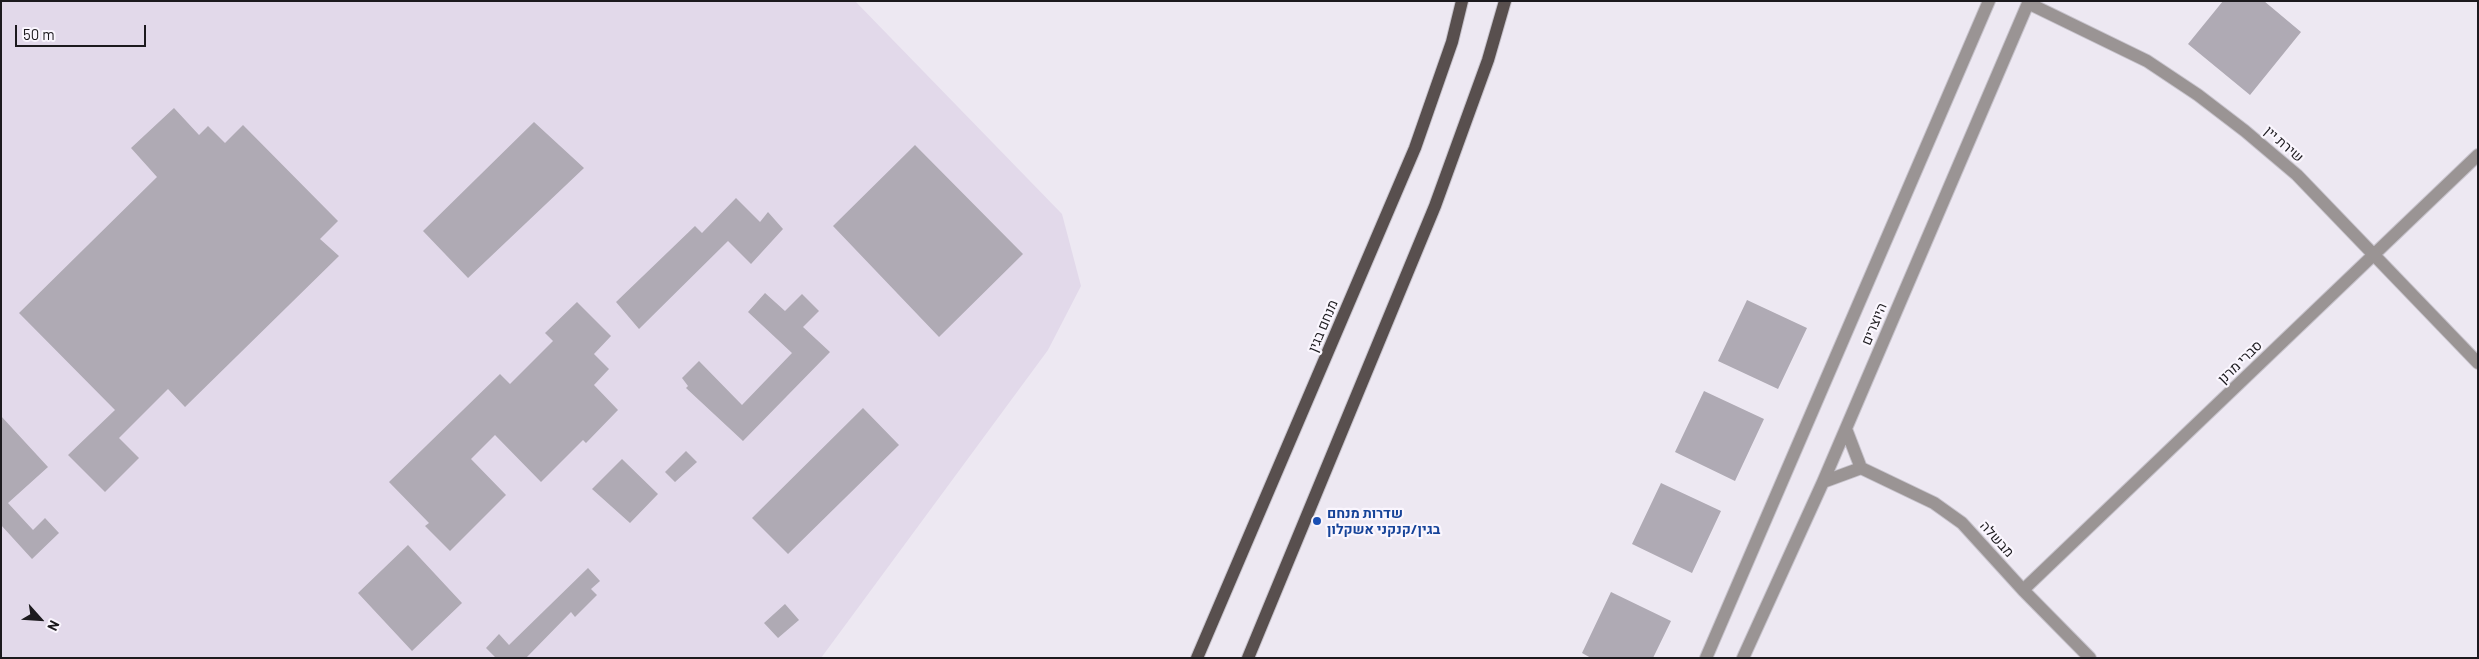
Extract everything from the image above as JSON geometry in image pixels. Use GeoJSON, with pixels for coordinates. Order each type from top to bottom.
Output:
{"type":"FeatureCollection","features":[{"type":"Feature","properties":{"kind":"main road","name":"מנחם בגין"},"geometry":{"type":"LineString","coordinates":[[1197,658],[1416,148],[1452,42],[1462,1]]}},
{"type":"Feature","properties":{"kind":"main road"},"geometry":{"type":"LineString","coordinates":[[1248,658],[1435,206],[1488,60],[1505,1]]}},
{"type":"Feature","properties":{"kind":"main road"},"geometry":{"type":"LineString","coordinates":[[1257,658],[1260,630]]}},
{"type":"Feature","properties":{"kind":"street","name":"היוצרים"},"geometry":{"type":"LineString","coordinates":[[1706,658],[1989,1]]}},
{"type":"Feature","properties":{"kind":"street","name":"היוצרים"},"geometry":{"type":"LineString","coordinates":[[1743,658],[1823,482],[2029,2]]}},
{"type":"Feature","properties":{"kind":"street","name":"שירת יין"},"geometry":{"type":"LineString","coordinates":[[2029,2],[2147,61],[2198,95],[2245,131],[2297,175],[2478,363]]}},
{"type":"Feature","properties":{"kind":"street","name":"סברי מרנן"},"geometry":{"type":"LineString","coordinates":[[2023,590],[2478,155]]}},
{"type":"Feature","properties":{"kind":"street"},"geometry":{"type":"LineString","coordinates":[[1823,482],[1861,468],[1846,429]]}},
{"type":"Feature","properties":{"kind":"street","name":"מבשלה"},"geometry":{"type":"LineString","coordinates":[[1861,468],[1948,512],[1962,523],[2023,590],[2090,658]]}},
{"type":"Feature","properties":{"kind":"shaded area"},"geometry":{"type":"Polygon","coordinates":[[[1,1],[855,1],[1062,214],[1081,286],[1048,350],[821,658],[1,658],[1,1]]]}},
{"type":"Feature","properties":{"kind":"building"},"geometry":{"type":"Polygon","coordinates":[[[2223,1],[2264,1],[2301,32],[2250,95],[2188,44],[2223,1]]]}},
{"type":"Feature","properties":{"kind":"building"},"geometry":{"type":"Polygon","coordinates":[[[174,108],[199,135],[208,126],[225,143],[243,125],[338,221],[320,239],[339,256],[185,407],[168,389],[119,438],[139,458],[105,492],[68,455],[115,410],[19,313],[157,177],[131,148],[174,108]]]}},
{"type":"Feature","properties":{"kind":"building"},"geometry":{"type":"Polygon","coordinates":[[[534,122],[584,168],[468,278],[423,231],[534,122]]]}},
{"type":"Feature","properties":{"kind":"building"},"geometry":{"type":"Polygon","coordinates":[[[915,145],[1023,254],[939,337],[833,226],[915,145]]]}},
{"type":"Feature","properties":{"kind":"building"},"geometry":{"type":"Polygon","coordinates":[[[736,198],[760,222],[768,212],[783,229],[751,264],[728,241],[639,329],[616,302],[695,226],[702,233],[736,198]]]}},
{"type":"Feature","properties":{"kind":"building"},"geometry":{"type":"Polygon","coordinates":[[[765,293],[785,311],[802,294],[819,311],[803,327],[830,352],[743,441],[686,388],[688,386],[682,378],[699,361],[742,405],[792,353],[748,312],[765,293]]]}},
{"type":"Feature","properties":{"kind":"building"},"geometry":{"type":"Polygon","coordinates":[[[1747,300],[1807,328],[1778,389],[1718,361],[1747,300]]]}},
{"type":"Feature","properties":{"kind":"building"},"geometry":{"type":"Polygon","coordinates":[[[577,302],[611,336],[594,354],[609,369],[594,385],[618,410],[586,443],[583,440],[541,482],[495,435],[471,459],[506,495],[450,551],[425,526],[429,523],[389,482],[500,374],[510,384],[553,341],[545,333],[577,302]]]}},
{"type":"Feature","properties":{"kind":"building"},"geometry":{"type":"Polygon","coordinates":[[[1704,391],[1764,419],[1735,481],[1675,452],[1704,391]]]}},
{"type":"Feature","properties":{"kind":"building"},"geometry":{"type":"Polygon","coordinates":[[[863,408],[899,445],[788,554],[752,518],[863,408]]]}},
{"type":"Feature","properties":{"kind":"building"},"geometry":{"type":"Polygon","coordinates":[[[1,416],[48,467],[8,503],[33,530],[45,518],[59,533],[32,559],[1,525],[1,416]]]}},
{"type":"Feature","properties":{"kind":"building"},"geometry":{"type":"Polygon","coordinates":[[[686,451],[697,462],[675,482],[665,472],[686,451]]]}},
{"type":"Feature","properties":{"kind":"building"},"geometry":{"type":"Polygon","coordinates":[[[622,459],[658,494],[630,523],[592,489],[622,459]]]}},
{"type":"Feature","properties":{"kind":"building"},"geometry":{"type":"Polygon","coordinates":[[[1661,483],[1721,511],[1692,573],[1632,544],[1661,483]]]}},
{"type":"Feature","properties":{"kind":"building"},"geometry":{"type":"Polygon","coordinates":[[[408,545],[462,603],[412,651],[358,593],[408,545]]]}},
{"type":"Feature","properties":{"kind":"building"},"geometry":{"type":"Polygon","coordinates":[[[588,568],[600,581],[591,589],[597,595],[575,617],[571,612],[526,658],[496,658],[486,648],[499,634],[509,645],[588,568]]]}},
{"type":"Feature","properties":{"kind":"building"},"geometry":{"type":"Polygon","coordinates":[[[1611,592],[1671,621],[1653,658],[1591,658],[1582,653],[1611,592]]]}},
{"type":"Feature","properties":{"kind":"building"},"geometry":{"type":"Polygon","coordinates":[[[785,604],[799,620],[778,638],[764,623],[785,604]]]}},
{"type":"Feature","properties":{"kind":"place","name":"שדרות מנחם בגין/קנקני אשקלון"},"geometry":{"type":"Point","coordinates":[1317,521]}}]}
